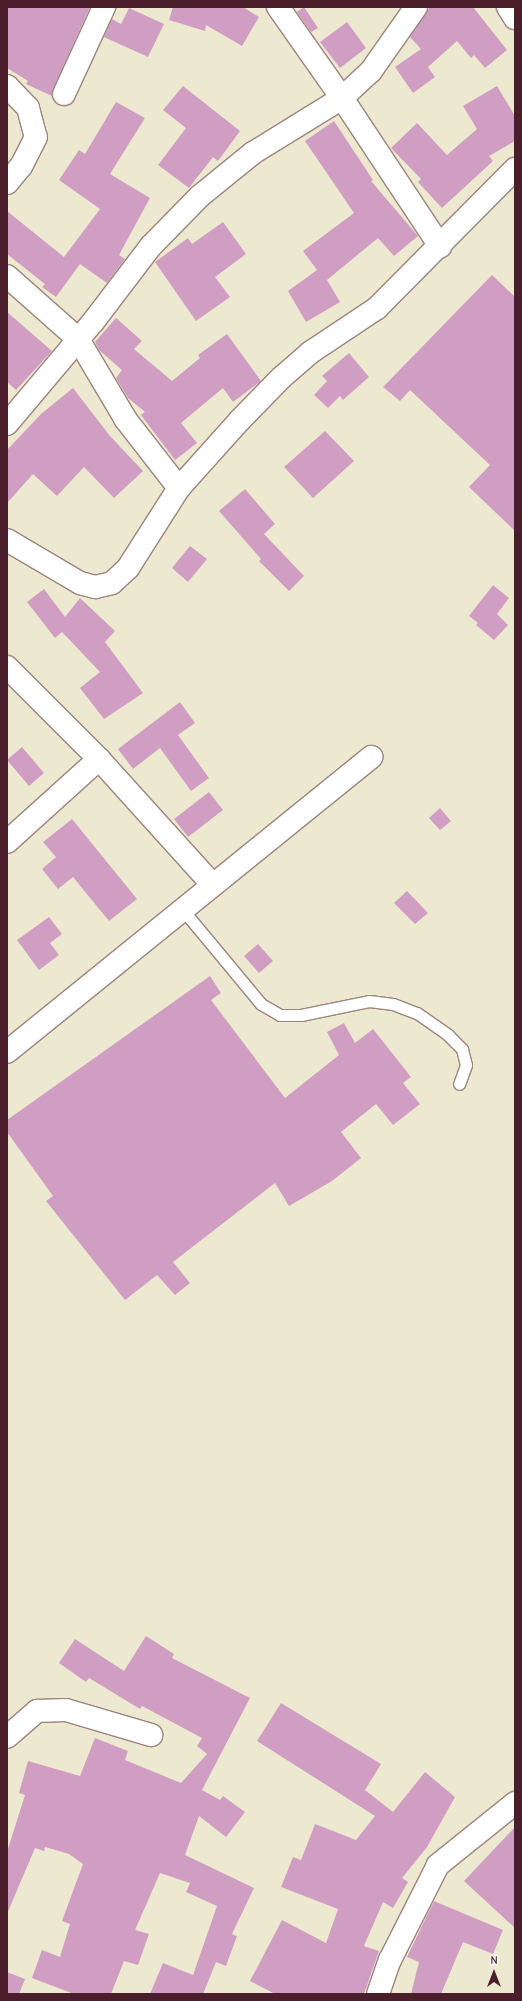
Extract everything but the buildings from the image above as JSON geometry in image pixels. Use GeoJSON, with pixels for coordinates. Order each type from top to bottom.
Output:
{"type":"FeatureCollection","features":[{"type":"Feature","properties":{"kind":"street"},"geometry":{"type":"LineString","coordinates":[[64,94],[104,7]]}},
{"type":"Feature","properties":{"kind":"street"},"geometry":{"type":"LineString","coordinates":[[278,7],[342,98],[440,246]]}},
{"type":"Feature","properties":{"kind":"street"},"geometry":{"type":"LineString","coordinates":[[7,424],[78,339],[151,246],[200,196],[253,153],[342,98],[371,71],[416,7]]}},
{"type":"Feature","properties":{"kind":"street"},"geometry":{"type":"LineString","coordinates":[[508,7],[515,18]]}},
{"type":"Feature","properties":{"kind":"street"},"geometry":{"type":"LineString","coordinates":[[7,86],[28,108],[36,137],[21,166],[7,182]]}},
{"type":"Feature","properties":{"kind":"street"},"geometry":{"type":"LineString","coordinates":[[7,540],[80,583],[95,587],[112,583],[128,568],[179,488],[281,378],[311,352],[377,308],[515,169]]}},
{"type":"Feature","properties":{"kind":"street"},"geometry":{"type":"LineString","coordinates":[[7,276],[78,339],[126,420],[179,488]]}},
{"type":"Feature","properties":{"kind":"street"},"geometry":{"type":"LineString","coordinates":[[7,667],[100,759],[214,885]]}},
{"type":"Feature","properties":{"kind":"street"},"geometry":{"type":"LineString","coordinates":[[7,1052],[371,757]]}},
{"type":"Feature","properties":{"kind":"street"},"geometry":{"type":"LineString","coordinates":[[7,842],[100,759]]}},
{"type":"Feature","properties":{"kind":"street"},"geometry":{"type":"LineString","coordinates":[[7,1737],[37,1711],[66,1710],[151,1735]]}},
{"type":"Feature","properties":{"kind":"street"},"geometry":{"type":"LineString","coordinates":[[378,1994],[390,1960],[438,1865],[515,1803]]}},
{"type":"Feature","properties":{"kind":"lane"},"geometry":{"type":"LineString","coordinates":[[183,910],[261,1004],[280,1015],[301,1015],[369,1001],[393,1004],[417,1013],[448,1035],[462,1049],[466,1065],[459,1084]]}}]}
